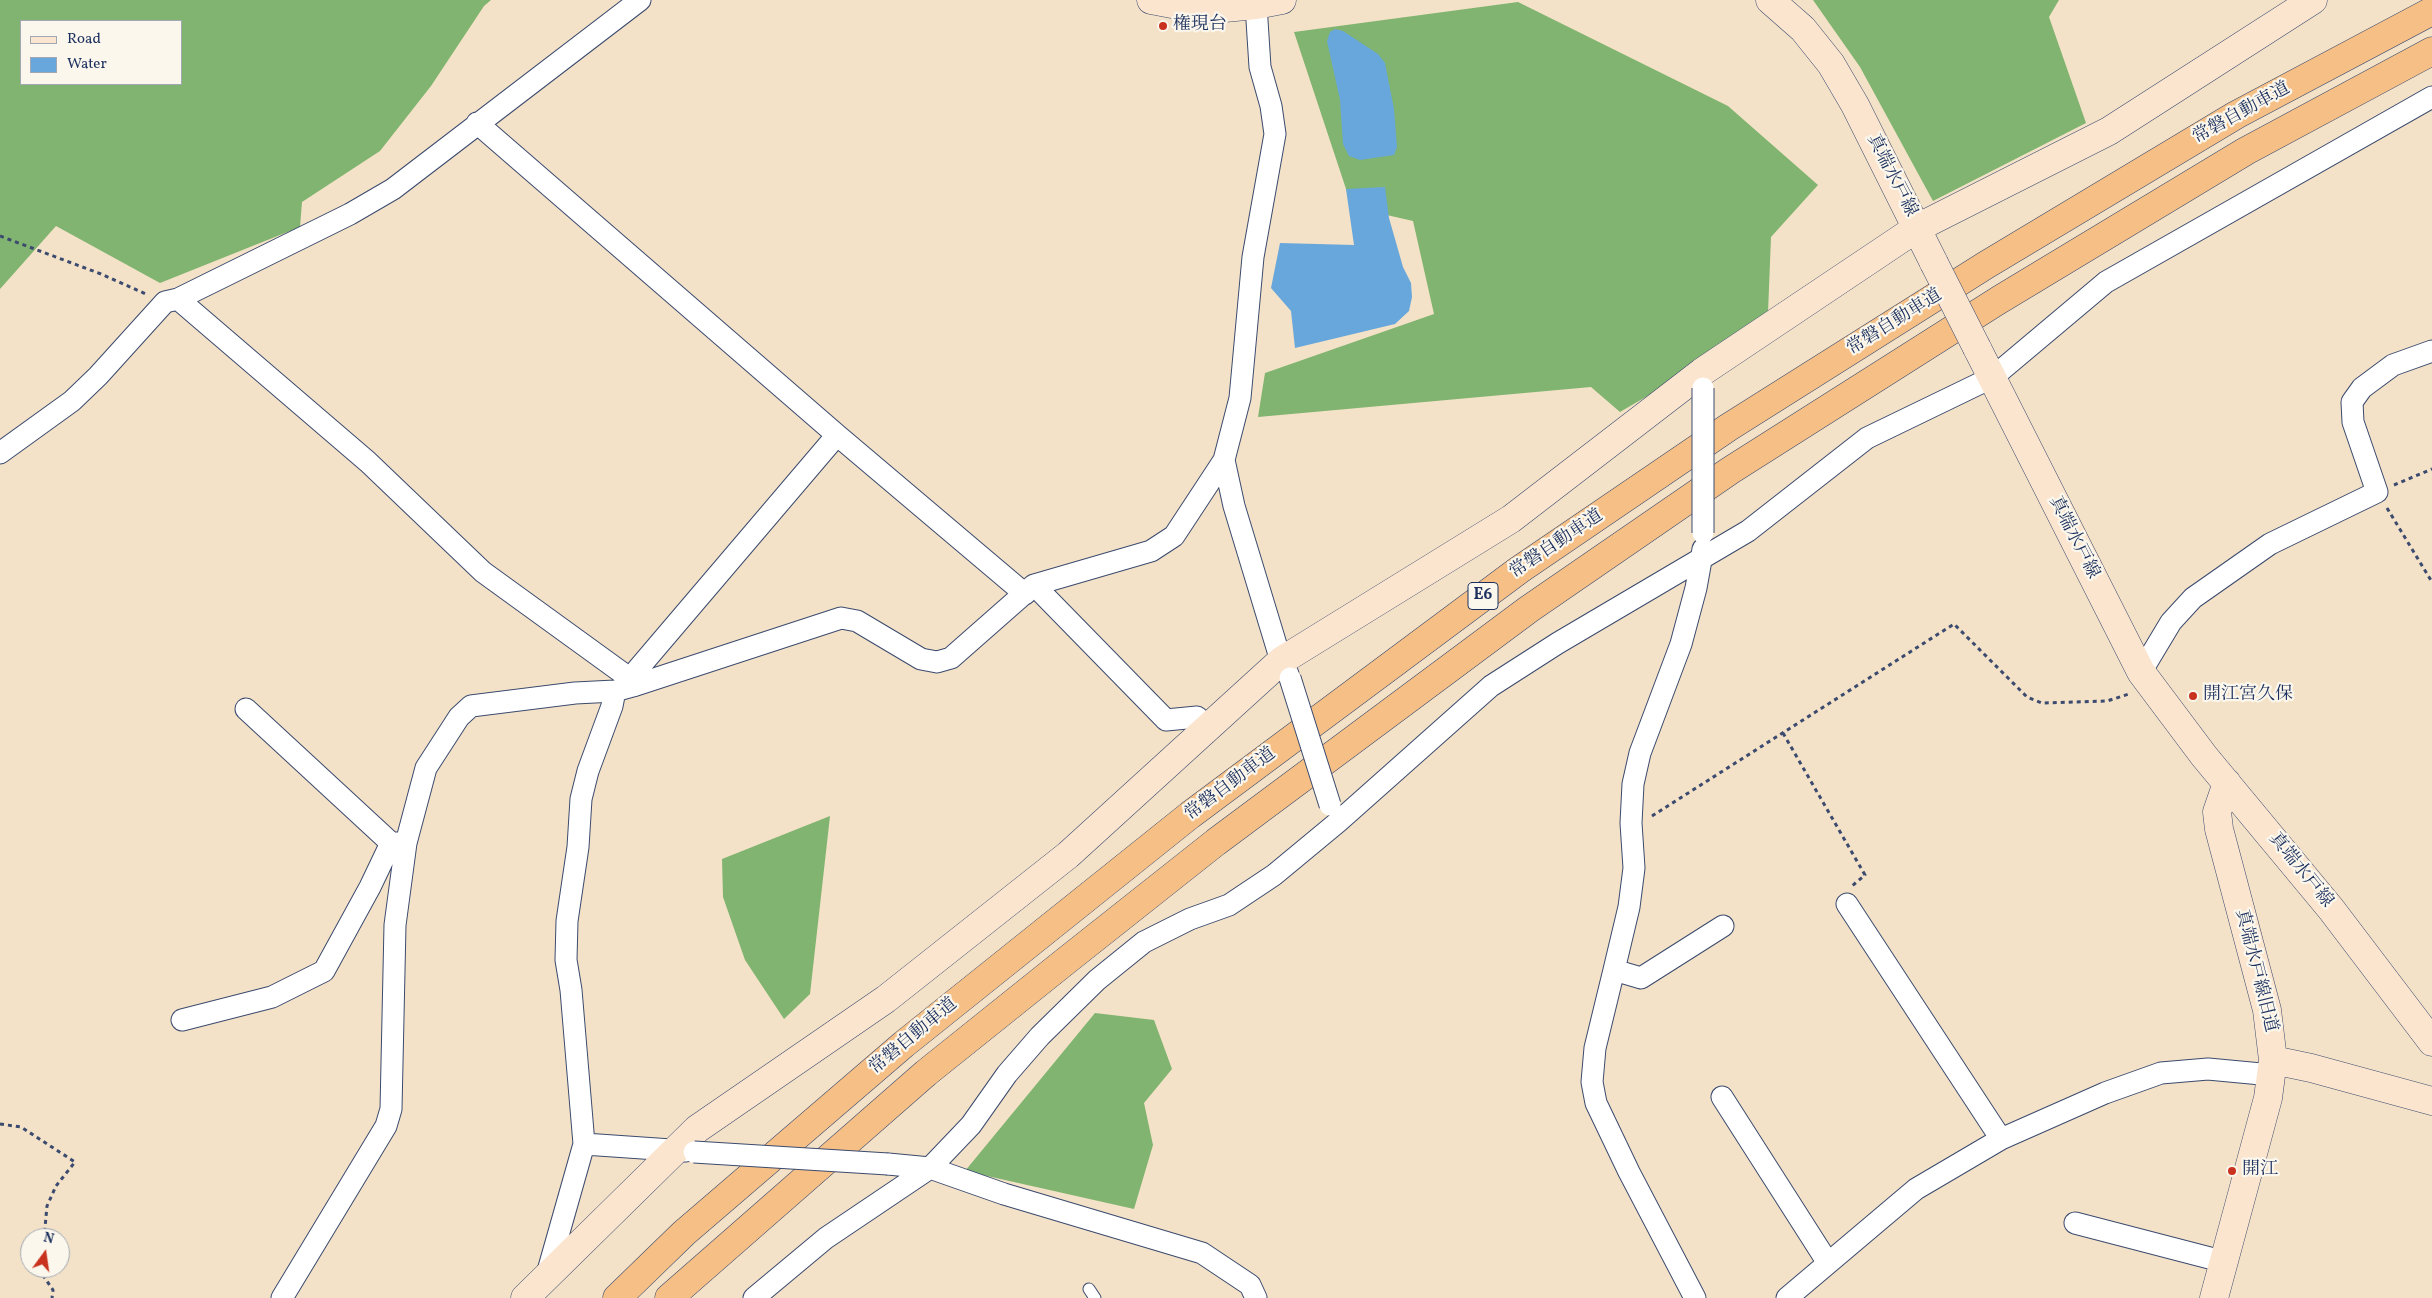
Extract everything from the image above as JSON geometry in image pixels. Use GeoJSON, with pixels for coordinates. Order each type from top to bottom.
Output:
{"type":"FeatureCollection","features":[{"type":"Feature","properties":{"kind":"highway","name":"常磐自動車道"},"geometry":{"type":"LineString","coordinates":[[616,1298],[684,1234],[904,1044],[1198,810],[1519,570],[1729,427],[1986,266],[2236,115],[2432,11]]}},
{"type":"Feature","properties":{"kind":"highway","name":"常磐自動車道"},"geometry":{"type":"LineString","coordinates":[[669,1298],[926,1073],[1067,960],[1216,842],[1529,609],[1731,470],[1999,300],[2246,151],[2432,51]]}},
{"type":"Feature","properties":{"kind":"street"},"geometry":{"type":"LineString","coordinates":[[0,453],[72,400],[172,301],[350,214],[393,189],[640,0]]}},
{"type":"Feature","properties":{"kind":"street"},"geometry":{"type":"LineString","coordinates":[[1151,0],[1192,8],[1256,5],[1282,0]]}},
{"type":"Feature","properties":{"kind":"street","name":"真端水戸線"},"geometry":{"type":"LineString","coordinates":[[1770,0],[1803,29],[1830,64],[1855,105],[2146,679],[2227,783],[2331,909],[2432,1042]]}},
{"type":"Feature","properties":{"kind":"street"},"geometry":{"type":"LineString","coordinates":[[525,1298],[685,1151],[697,1129],[886,999],[1060,861],[1208,727],[1285,670],[1511,519],[1917,228],[2109,132],[2313,0]]}},
{"type":"Feature","properties":{"kind":"street"},"geometry":{"type":"LineString","coordinates":[[182,1020],[272,997],[324,971],[370,887],[398,843],[426,768],[458,717],[471,706],[624,688],[841,618],[857,621],[921,658],[937,662],[951,658],[1030,590],[1151,551],[1174,536],[1224,460],[1240,398],[1253,258],[1275,134],[1271,106],[1260,68],[1256,5]]}},
{"type":"Feature","properties":{"kind":"street"},"geometry":{"type":"LineString","coordinates":[[754,1298],[826,1238],[930,1168],[971,1125],[1007,1074],[1040,1036],[1097,980],[1144,942],[1190,919],[1229,905],[1274,875],[1334,814],[1491,686],[1558,643],[1748,531],[1867,438],[1992,377],[2106,282],[2432,97]]}},
{"type":"Feature","properties":{"kind":"street"},"geometry":{"type":"LineString","coordinates":[[477,123],[837,435],[1030,590],[1166,720],[1197,716],[1208,727]]}},
{"type":"Feature","properties":{"kind":"street"},"geometry":{"type":"LineString","coordinates":[[172,301],[368,462],[483,572],[621,672],[624,688]]}},
{"type":"Feature","properties":{"kind":"street"},"geometry":{"type":"LineString","coordinates":[[2146,679],[2170,622],[2192,598],[2270,544],[2377,492],[2353,422],[2352,402],[2362,388],[2393,366],[2432,351]]}},
{"type":"Feature","properties":{"kind":"street"},"geometry":{"type":"LineString","coordinates":[[1695,1298],[1629,1172],[1596,1102],[1592,1082],[1595,1048],[1629,907],[1634,868],[1632,829],[1633,784],[1640,753],[1681,644],[1702,557],[1703,380]]}},
{"type":"Feature","properties":{"kind":"street"},"geometry":{"type":"LineString","coordinates":[[546,1278],[584,1144],[571,990],[566,960],[567,922],[577,855],[581,799],[588,772],[612,706],[637,670],[837,435]]}},
{"type":"Feature","properties":{"kind":"street"},"geometry":{"type":"LineString","coordinates":[[1224,460],[1234,506],[1285,670],[1334,814]]}},
{"type":"Feature","properties":{"kind":"street"},"geometry":{"type":"LineString","coordinates":[[246,709],[398,843]]}},
{"type":"Feature","properties":{"kind":"street","name":"真端水戸線旧道"},"geometry":{"type":"LineString","coordinates":[[2214,1298],[2268,1098],[2273,1068],[2267,1010],[2219,829],[2217,812],[2227,783]]}},
{"type":"Feature","properties":{"kind":"street"},"geometry":{"type":"LineString","coordinates":[[282,1298],[386,1126],[391,1109],[398,843]]}},
{"type":"Feature","properties":{"kind":"street"},"geometry":{"type":"LineString","coordinates":[[1847,904],[2001,1139]]}},
{"type":"Feature","properties":{"kind":"street"},"geometry":{"type":"LineString","coordinates":[[1614,970],[1641,978],[1723,926]]}},
{"type":"Feature","properties":{"kind":"street"},"geometry":{"type":"LineString","coordinates":[[1787,1298],[1916,1189],[2001,1139],[2105,1093],[2161,1073],[2208,1069],[2311,1068],[2432,1101]]}},
{"type":"Feature","properties":{"kind":"street"},"geometry":{"type":"LineString","coordinates":[[1722,1097],[1828,1263]]}},
{"type":"Feature","properties":{"kind":"street"},"geometry":{"type":"LineString","coordinates":[[584,1144],[930,1168],[1004,1194],[1202,1253],[1250,1285],[1256,1298]]}},
{"type":"Feature","properties":{"kind":"street"},"geometry":{"type":"LineString","coordinates":[[2075,1223],[2225,1262]]}},
{"type":"Feature","properties":{"kind":"path"},"geometry":{"type":"LineString","coordinates":[[0,236],[172,301]]}},
{"type":"Feature","properties":{"kind":"path"},"geometry":{"type":"LineString","coordinates":[[2432,469],[2377,492],[2432,582]]}},
{"type":"Feature","properties":{"kind":"path"},"geometry":{"type":"LineString","coordinates":[[1632,829],[1954,624],[2027,697],[2042,703],[2107,701],[2146,679]]}},
{"type":"Feature","properties":{"kind":"path"},"geometry":{"type":"LineString","coordinates":[[1783,733],[1865,875],[1839,896],[1847,904]]}},
{"type":"Feature","properties":{"kind":"path"},"geometry":{"type":"LineString","coordinates":[[0,1124],[21,1127],[75,1162],[56,1186],[47,1206],[45,1228]]}},
{"type":"Feature","properties":{"kind":"path"},"geometry":{"type":"LineString","coordinates":[[45,1278],[53,1290],[52,1298]]}},
{"type":"Feature","properties":{"kind":"green space"},"geometry":{"type":"Polygon","coordinates":[[[0,0],[491,0],[484,6],[431,86],[380,151],[302,202],[300,227],[160,283],[56,226],[0,289],[0,0]]]}},
{"type":"Feature","properties":{"kind":"green space"},"geometry":{"type":"Polygon","coordinates":[[[1813,0],[2059,0],[2049,17],[2086,123],[1933,201],[1860,67],[1813,0]]]}},
{"type":"Feature","properties":{"kind":"green space"},"geometry":{"type":"Polygon","coordinates":[[[1518,2],[1728,106],[1818,185],[1771,237],[1768,313],[1692,370],[1620,412],[1591,387],[1258,417],[1265,373],[1434,314],[1413,221],[1352,207],[1294,32],[1518,2]]]}},
{"type":"Feature","properties":{"kind":"green space"},"geometry":{"type":"Polygon","coordinates":[[[830,816],[810,994],[784,1019],[745,960],[723,897],[722,859],[830,816]]]}},
{"type":"Feature","properties":{"kind":"green space"},"geometry":{"type":"Polygon","coordinates":[[[1095,1013],[1154,1020],[1172,1069],[1144,1103],[1153,1145],[1134,1209],[965,1171],[1095,1013]]]}},
{"type":"Feature","properties":{"kind":"water"},"geometry":{"type":"Polygon","coordinates":[[[1335,29],[1343,31],[1378,54],[1385,63],[1394,109],[1397,147],[1394,155],[1360,160],[1349,156],[1343,144],[1340,100],[1327,41],[1330,32],[1335,29]]]}},
{"type":"Feature","properties":{"kind":"water"},"geometry":{"type":"Polygon","coordinates":[[[1385,187],[1389,218],[1403,267],[1411,283],[1412,297],[1409,311],[1395,324],[1295,348],[1291,311],[1271,288],[1280,243],[1354,245],[1346,189],[1385,187]]]}},
{"type":"Feature","properties":{"kind":"place","name":"権現台"},"geometry":{"type":"Point","coordinates":[1163,26]}},
{"type":"Feature","properties":{"kind":"place","name":"開江宮久保"},"geometry":{"type":"Point","coordinates":[2193,696]}},
{"type":"Feature","properties":{"kind":"place","name":"開江"},"geometry":{"type":"Point","coordinates":[2232,1171]}}]}
